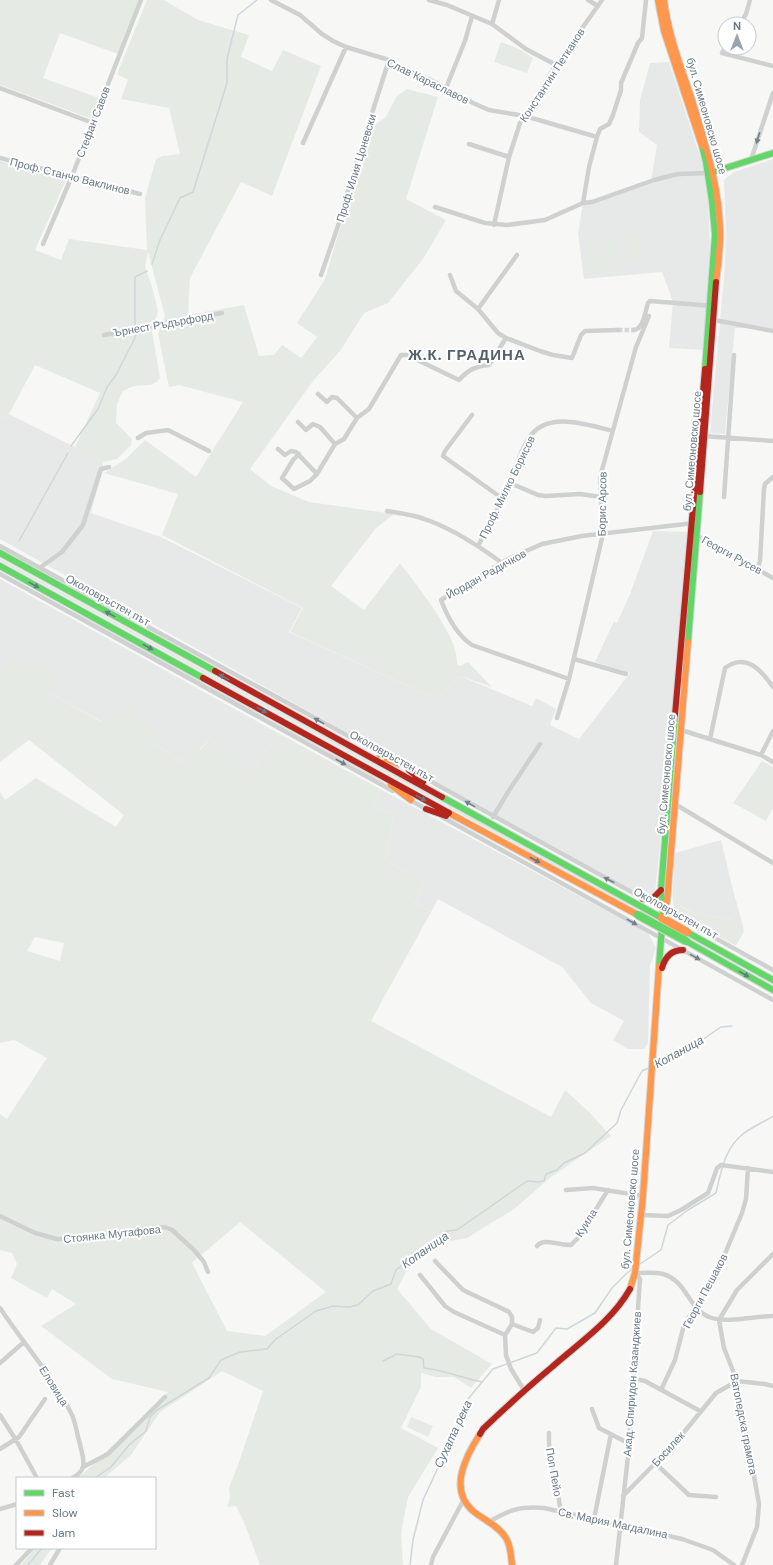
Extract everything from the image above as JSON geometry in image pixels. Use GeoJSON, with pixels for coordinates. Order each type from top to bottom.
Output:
{"type":"FeatureCollection","features":[{"type":"Feature","properties":{"kind":"main road","name":"бул. Симеоновско шосе"},"geometry":{"type":"LineString","coordinates":[[658,0],[664,31],[711,173]]}},
{"type":"Feature","properties":{"kind":"main road","name":"бул. Симеоновско шосе"},"geometry":{"type":"LineString","coordinates":[[663,910],[661,890],[713,306],[715,235],[711,173],[700,127],[670,30],[664,0]]}},
{"type":"Feature","properties":{"kind":"main road"},"geometry":{"type":"LineString","coordinates":[[711,173],[773,153]]}},
{"type":"Feature","properties":{"kind":"main road","name":"бул. Симеоновско шосе"},"geometry":{"type":"LineString","coordinates":[[464,1499],[460,1487],[461,1471],[475,1439],[483,1429],[524,1390],[602,1324],[614,1312],[623,1301],[636,1273],[653,1066],[663,910],[666,902],[681,730],[694,528],[714,320],[713,306]]}},
{"type":"Feature","properties":{"kind":"main road","name":"Околовръстен път"},"geometry":{"type":"LineString","coordinates":[[0,553],[437,794],[641,902],[687,932],[773,980]]}},
{"type":"Feature","properties":{"kind":"main road","name":"Околовръстен път"},"geometry":{"type":"LineString","coordinates":[[0,566],[773,990]]}},
{"type":"Feature","properties":{"kind":"main road"},"geometry":{"type":"LineString","coordinates":[[357,749],[399,764]]}},
{"type":"Feature","properties":{"kind":"main road"},"geometry":{"type":"LineString","coordinates":[[363,765],[411,800]]}},
{"type":"Feature","properties":{"kind":"main road"},"geometry":{"type":"LineString","coordinates":[[409,770],[437,794]]}},
{"type":"Feature","properties":{"kind":"main road"},"geometry":{"type":"LineString","coordinates":[[426,809],[474,827]]}},
{"type":"Feature","properties":{"kind":"main road"},"geometry":{"type":"LineString","coordinates":[[641,902],[653,898],[661,890]]}},
{"type":"Feature","properties":{"kind":"main road"},"geometry":{"type":"LineString","coordinates":[[658,984],[666,956],[676,950],[683,950]]}},
{"type":"Feature","properties":{"kind":"main road"},"geometry":{"type":"LineString","coordinates":[[464,1499],[472,1510],[500,1531],[506,1538],[510,1546],[512,1565]]}},
{"type":"Feature","properties":{"kind":"street","name":"Стефан Савов"},"geometry":{"type":"LineString","coordinates":[[43,244],[93,124],[141,0]]}},
{"type":"Feature","properties":{"kind":"street","name":"Слав Караславов"},"geometry":{"type":"LineString","coordinates":[[271,0],[300,15],[322,34],[346,47],[388,60],[392,64],[429,79],[489,110],[525,116],[597,136]]}},
{"type":"Feature","properties":{"kind":"street"},"geometry":{"type":"LineString","coordinates":[[429,0],[447,5],[492,24],[526,49],[556,65]]}},
{"type":"Feature","properties":{"kind":"street"},"geometry":{"type":"LineString","coordinates":[[492,24],[499,0]]}},
{"type":"Feature","properties":{"kind":"street"},"geometry":{"type":"LineString","coordinates":[[588,0],[598,6]]}},
{"type":"Feature","properties":{"kind":"street","name":"Константин Петканов"},"geometry":{"type":"LineString","coordinates":[[494,225],[509,157],[516,134],[525,116],[556,65],[602,0]]}},
{"type":"Feature","properties":{"kind":"street"},"geometry":{"type":"LineString","coordinates":[[588,203],[589,167],[597,136],[600,129],[609,124],[613,116],[621,90],[621,83],[638,43],[642,38],[646,0]]}},
{"type":"Feature","properties":{"kind":"street"},"geometry":{"type":"LineString","coordinates":[[745,16],[750,0]]}},
{"type":"Feature","properties":{"kind":"street"},"geometry":{"type":"LineString","coordinates":[[446,88],[465,41],[472,16]]}},
{"type":"Feature","properties":{"kind":"street"},"geometry":{"type":"LineString","coordinates":[[303,143],[346,47]]}},
{"type":"Feature","properties":{"kind":"street"},"geometry":{"type":"LineString","coordinates":[[730,56],[773,66]]}},
{"type":"Feature","properties":{"kind":"street","name":"Проф. Илия Цоневски"},"geometry":{"type":"LineString","coordinates":[[321,275],[339,223],[388,60]]}},
{"type":"Feature","properties":{"kind":"street"},"geometry":{"type":"LineString","coordinates":[[0,88],[93,124]]}},
{"type":"Feature","properties":{"kind":"street"},"geometry":{"type":"LineString","coordinates":[[751,160],[773,92]]}},
{"type":"Feature","properties":{"kind":"street"},"geometry":{"type":"LineString","coordinates":[[469,144],[509,157]]}},
{"type":"Feature","properties":{"kind":"street","name":"Проф. Станчо Ваклинов"},"geometry":{"type":"LineString","coordinates":[[0,158],[140,194]]}},
{"type":"Feature","properties":{"kind":"street"},"geometry":{"type":"LineString","coordinates":[[435,207],[494,225],[518,224],[545,220],[653,180],[678,174],[711,173]]}},
{"type":"Feature","properties":{"kind":"street"},"geometry":{"type":"LineString","coordinates":[[478,309],[517,255]]}},
{"type":"Feature","properties":{"kind":"street"},"geometry":{"type":"LineString","coordinates":[[450,275],[456,291],[478,309],[495,329],[506,338],[546,353],[572,358],[582,332],[588,330],[618,330]]}},
{"type":"Feature","properties":{"kind":"street"},"geometry":{"type":"LineString","coordinates":[[634,330],[638,329],[642,322],[650,301],[713,306]]}},
{"type":"Feature","properties":{"kind":"street","name":"Ърнест Ръдърфорд"},"geometry":{"type":"LineString","coordinates":[[104,335],[222,313]]}},
{"type":"Feature","properties":{"kind":"street","name":"Борис Арсов"},"geometry":{"type":"LineString","coordinates":[[557,718],[574,659],[603,534],[600,480],[604,460],[636,348],[649,316]]}},
{"type":"Feature","properties":{"kind":"street"},"geometry":{"type":"LineString","coordinates":[[714,320],[773,331]]}},
{"type":"Feature","properties":{"kind":"street"},"geometry":{"type":"LineString","coordinates":[[299,454],[282,476],[282,480],[296,490],[310,481],[317,474],[335,444],[344,439],[356,418],[370,409],[401,355],[407,355],[459,380],[466,372],[475,368],[489,365],[506,338]]}},
{"type":"Feature","properties":{"kind":"street"},"geometry":{"type":"LineString","coordinates":[[724,497],[734,355]]}},
{"type":"Feature","properties":{"kind":"street"},"geometry":{"type":"LineString","coordinates":[[318,394],[327,402],[332,398],[337,398],[356,418]]}},
{"type":"Feature","properties":{"kind":"street"},"geometry":{"type":"LineString","coordinates":[[472,415],[445,451],[443,456],[503,498]]}},
{"type":"Feature","properties":{"kind":"street"},"geometry":{"type":"LineString","coordinates":[[298,422],[306,430],[313,424],[317,424],[335,444]]}},
{"type":"Feature","properties":{"kind":"street","name":"Проф. Милко Борисов"},"geometry":{"type":"LineString","coordinates":[[478,546],[510,483],[520,456],[532,434],[536,430],[546,424],[559,422],[582,424],[609,430]]}},
{"type":"Feature","properties":{"kind":"street"},"geometry":{"type":"LineString","coordinates":[[138,438],[146,433],[168,430],[209,451]]}},
{"type":"Feature","properties":{"kind":"street"},"geometry":{"type":"LineString","coordinates":[[704,436],[773,440]]}},
{"type":"Feature","properties":{"kind":"street"},"geometry":{"type":"LineString","coordinates":[[278,449],[285,455],[291,451],[299,454],[317,474]]}},
{"type":"Feature","properties":{"kind":"street"},"geometry":{"type":"LineString","coordinates":[[41,567],[62,552],[78,534],[83,525],[101,469],[108,466]]}},
{"type":"Feature","properties":{"kind":"street"},"geometry":{"type":"LineString","coordinates":[[757,569],[760,561],[765,484],[773,477]]}},
{"type":"Feature","properties":{"kind":"street"},"geometry":{"type":"LineString","coordinates":[[510,483],[538,495],[580,494],[601,497]]}},
{"type":"Feature","properties":{"kind":"street"},"geometry":{"type":"LineString","coordinates":[[387,510],[428,520],[451,530],[478,546],[502,563]]}},
{"type":"Feature","properties":{"kind":"street","name":"Йордан Радичков"},"geometry":{"type":"LineString","coordinates":[[569,679],[472,645],[456,630],[441,600],[502,563],[542,544],[603,534],[694,528]]}},
{"type":"Feature","properties":{"kind":"street","name":"Георги Русев"},"geometry":{"type":"LineString","coordinates":[[694,528],[773,578]]}},
{"type":"Feature","properties":{"kind":"street","name":"Околовръстен път"},"geometry":{"type":"LineString","coordinates":[[0,546],[41,567],[399,764],[641,902],[663,910],[773,970]]}},
{"type":"Feature","properties":{"kind":"street"},"geometry":{"type":"LineString","coordinates":[[0,574],[773,1000]]}},
{"type":"Feature","properties":{"kind":"street"},"geometry":{"type":"LineString","coordinates":[[574,659],[626,674]]}},
{"type":"Feature","properties":{"kind":"street"},"geometry":{"type":"LineString","coordinates":[[710,739],[725,668],[736,663],[752,665],[761,670],[773,687]]}},
{"type":"Feature","properties":{"kind":"street"},"geometry":{"type":"LineString","coordinates":[[681,730],[761,755],[773,762]]}},
{"type":"Feature","properties":{"kind":"street"},"geometry":{"type":"LineString","coordinates":[[761,755],[773,731]]}},
{"type":"Feature","properties":{"kind":"street"},"geometry":{"type":"LineString","coordinates":[[493,817],[540,744]]}},
{"type":"Feature","properties":{"kind":"street"},"geometry":{"type":"LineString","coordinates":[[674,804],[773,863]]}},
{"type":"Feature","properties":{"kind":"street"},"geometry":{"type":"LineString","coordinates":[[641,1215],[668,1216],[681,1210],[708,1193],[717,1168],[723,1165],[773,1172]]}},
{"type":"Feature","properties":{"kind":"street","name":"Георги Пешаков"},"geometry":{"type":"LineString","coordinates":[[661,1390],[675,1360],[684,1325],[717,1273],[742,1213],[746,1198],[748,1168]]}},
{"type":"Feature","properties":{"kind":"street"},"geometry":{"type":"LineString","coordinates":[[566,1190],[593,1188],[643,1196]]}},
{"type":"Feature","properties":{"kind":"street","name":"Куила"},"geometry":{"type":"LineString","coordinates":[[537,1246],[543,1241],[572,1245],[608,1190]]}},
{"type":"Feature","properties":{"kind":"street","name":"Стоянка Мутафова"},"geometry":{"type":"LineString","coordinates":[[0,1216],[35,1233],[57,1239],[111,1236],[143,1229],[164,1227],[172,1230],[194,1250],[204,1262],[208,1272]]}},
{"type":"Feature","properties":{"kind":"street"},"geometry":{"type":"LineString","coordinates":[[719,1320],[737,1290],[773,1254]]}},
{"type":"Feature","properties":{"kind":"street"},"geometry":{"type":"LineString","coordinates":[[435,1261],[445,1269],[463,1290],[509,1312],[512,1317],[512,1324],[505,1336],[507,1360],[524,1390]]}},
{"type":"Feature","properties":{"kind":"street"},"geometry":{"type":"LineString","coordinates":[[636,1273],[663,1274],[676,1280],[700,1313],[710,1318],[719,1320],[773,1316]]}},
{"type":"Feature","properties":{"kind":"street","name":"Акад. Спиридон Казанджиев"},"geometry":{"type":"LineString","coordinates":[[623,1496],[628,1456],[632,1378],[640,1279],[636,1273]]}},
{"type":"Feature","properties":{"kind":"street"},"geometry":{"type":"LineString","coordinates":[[420,1275],[445,1306],[454,1312],[505,1336]]}},
{"type":"Feature","properties":{"kind":"street","name":"Еловица"},"geometry":{"type":"LineString","coordinates":[[0,1308],[52,1381],[72,1416],[83,1457],[83,1468]]}},
{"type":"Feature","properties":{"kind":"street"},"geometry":{"type":"LineString","coordinates":[[512,1324],[533,1332],[537,1330],[540,1320]]}},
{"type":"Feature","properties":{"kind":"street","name":"Ватопедска грамота"},"geometry":{"type":"LineString","coordinates":[[719,1320],[724,1348],[737,1381],[759,1504],[757,1527],[742,1565]]}},
{"type":"Feature","properties":{"kind":"street"},"geometry":{"type":"LineString","coordinates":[[0,1363],[24,1342]]}},
{"type":"Feature","properties":{"kind":"street"},"geometry":{"type":"LineString","coordinates":[[632,1378],[645,1381],[700,1411]]}},
{"type":"Feature","properties":{"kind":"street"},"geometry":{"type":"LineString","coordinates":[[737,1381],[773,1386]]}},
{"type":"Feature","properties":{"kind":"street","name":"Босилек"},"geometry":{"type":"LineString","coordinates":[[623,1496],[676,1442],[716,1392],[737,1381]]}},
{"type":"Feature","properties":{"kind":"street"},"geometry":{"type":"LineString","coordinates":[[74,1477],[80,1474],[83,1468],[108,1454],[165,1397]]}},
{"type":"Feature","properties":{"kind":"street"},"geometry":{"type":"LineString","coordinates":[[0,1449],[16,1440],[45,1399]]}},
{"type":"Feature","properties":{"kind":"street"},"geometry":{"type":"LineString","coordinates":[[592,1409],[599,1428],[628,1443]]}},
{"type":"Feature","properties":{"kind":"street"},"geometry":{"type":"LineString","coordinates":[[0,1415],[36,1477]]}},
{"type":"Feature","properties":{"kind":"street","name":"Поп Пейо"},"geometry":{"type":"LineString","coordinates":[[548,1433],[560,1512]]}},
{"type":"Feature","properties":{"kind":"street"},"geometry":{"type":"LineString","coordinates":[[594,1519],[611,1434]]}},
{"type":"Feature","properties":{"kind":"street"},"geometry":{"type":"LineString","coordinates":[[655,1463],[689,1495],[716,1497]]}},
{"type":"Feature","properties":{"kind":"street"},"geometry":{"type":"LineString","coordinates":[[616,1565],[623,1496]]}},
{"type":"Feature","properties":{"kind":"street"},"geometry":{"type":"LineString","coordinates":[[431,1565],[437,1550],[464,1499]]}},
{"type":"Feature","properties":{"kind":"street"},"geometry":{"type":"LineString","coordinates":[[0,1509],[16,1504]]}},
{"type":"Feature","properties":{"kind":"street","name":"Св. Мария Магдалина"},"geometry":{"type":"LineString","coordinates":[[487,1522],[514,1509],[527,1507],[560,1512],[682,1538],[713,1550],[734,1565]]}},
{"type":"Feature","properties":{"kind":"street"},"geometry":{"type":"LineString","coordinates":[[16,1565],[31,1549]]}},
{"type":"Feature","properties":{"kind":"street"},"geometry":{"type":"LineString","coordinates":[[50,1565],[59,1549]]}},
{"type":"Feature","properties":{"kind":"shaded area"},"geometry":{"type":"Polygon","coordinates":[[[0,0],[140,0],[118,54],[60,33],[43,78],[99,98],[92,119],[0,85],[0,0]]]}},
{"type":"Feature","properties":{"kind":"shaded area"},"geometry":{"type":"Polygon","coordinates":[[[147,0],[164,0],[198,20],[249,35],[241,57],[272,71],[283,50],[321,66],[272,196],[241,182],[190,278],[188,315],[244,305],[259,356],[274,355],[282,345],[301,358],[317,337],[297,323],[325,279],[358,168],[372,127],[386,117],[396,97],[407,89],[438,97],[406,199],[446,220],[423,259],[388,303],[364,313],[340,351],[313,381],[250,469],[271,486],[309,502],[394,514],[376,528],[331,586],[364,610],[400,563],[436,612],[444,626],[456,653],[457,664],[460,666],[468,662],[492,687],[460,676],[439,696],[430,696],[290,632],[303,608],[162,535],[178,494],[104,473],[127,458],[145,440],[196,477],[243,402],[179,385],[169,387],[158,334],[165,316],[148,252],[145,267],[158,311],[152,331],[160,378],[155,383],[130,387],[123,391],[117,404],[116,423],[132,439],[131,445],[117,459],[103,462],[75,447],[100,393],[35,365],[9,414],[0,420],[0,161],[66,180],[35,250],[61,260],[69,239],[147,250],[145,198],[156,159],[163,156],[180,154],[169,108],[121,99],[128,80],[117,74],[147,0]]]}},
{"type":"Feature","properties":{"kind":"shaded area"},"geometry":{"type":"Polygon","coordinates":[[[501,42],[519,49],[533,58],[527,73],[494,62],[501,42]]]}},
{"type":"Feature","properties":{"kind":"shaded area"},"geometry":{"type":"Polygon","coordinates":[[[669,62],[703,165],[708,192],[710,256],[703,350],[669,348],[673,302],[662,272],[584,279],[578,234],[583,203],[651,181],[657,145],[639,132],[640,100],[650,63],[669,62]]]}},
{"type":"Feature","properties":{"kind":"shaded area"},"geometry":{"type":"Polygon","coordinates":[[[773,159],[773,331],[759,328],[735,328],[725,434],[710,433],[725,264],[726,235],[724,180],[734,172],[773,159]]]}},
{"type":"Feature","properties":{"kind":"shaded area"},"geometry":{"type":"Polygon","coordinates":[[[638,234],[644,260],[630,263],[624,236],[638,234]]]}},
{"type":"Feature","properties":{"kind":"shaded area"},"geometry":{"type":"Polygon","coordinates":[[[615,239],[620,266],[592,270],[587,243],[615,239]]]}},
{"type":"Feature","properties":{"kind":"shaded area"},"geometry":{"type":"Polygon","coordinates":[[[9,414],[103,462],[102,472],[91,513],[161,537],[302,608],[289,632],[430,696],[439,696],[460,676],[532,706],[536,698],[556,709],[550,725],[579,739],[630,673],[595,662],[614,621],[617,623],[630,594],[653,531],[687,532],[671,741],[655,893],[650,896],[642,897],[0,539],[0,420],[9,414]]]}},
{"type":"Feature","properties":{"kind":"shaded area"},"geometry":{"type":"Polygon","coordinates":[[[0,558],[638,909],[637,911],[0,561],[0,558]]]}},
{"type":"Feature","properties":{"kind":"shaded area"},"geometry":{"type":"Polygon","coordinates":[[[0,579],[278,733],[251,774],[210,738],[199,750],[195,746],[180,762],[167,751],[147,741],[158,729],[119,715],[102,722],[47,691],[57,670],[0,671],[0,579]]]}},
{"type":"Feature","properties":{"kind":"shaded area"},"geometry":{"type":"Polygon","coordinates":[[[71,611],[91,620],[372,774],[392,788],[71,611]]]}},
{"type":"Feature","properties":{"kind":"shaded area"},"geometry":{"type":"Polygon","coordinates":[[[9,657],[58,670],[47,691],[101,722],[119,715],[128,706],[159,729],[147,741],[167,751],[180,762],[195,746],[200,750],[210,738],[251,774],[278,733],[380,789],[373,806],[394,815],[386,860],[424,883],[415,903],[431,912],[371,1021],[551,1117],[565,1090],[590,1113],[611,1136],[551,1177],[514,1209],[467,1238],[444,1242],[411,1263],[397,1289],[431,1329],[492,1364],[471,1388],[454,1377],[436,1377],[421,1373],[421,1387],[401,1428],[438,1448],[408,1497],[401,1533],[403,1565],[260,1565],[244,1522],[236,1506],[227,1507],[230,1498],[229,1488],[263,1391],[222,1371],[160,1412],[131,1455],[105,1477],[78,1477],[168,1392],[112,1379],[41,1326],[76,1304],[52,1289],[47,1298],[11,1278],[17,1264],[12,1253],[0,1250],[0,1114],[7,1119],[47,1058],[14,1040],[0,1043],[0,792],[5,800],[36,778],[116,827],[124,815],[29,740],[0,762],[0,671],[9,657]],[[35,937],[27,951],[60,961],[64,943],[35,937]],[[240,1222],[192,1263],[227,1331],[265,1336],[326,1292],[240,1222]]]}},
{"type":"Feature","properties":{"kind":"shaded area"},"geometry":{"type":"Polygon","coordinates":[[[762,761],[773,767],[773,808],[766,821],[733,803],[762,761]]]}},
{"type":"Feature","properties":{"kind":"shaded area"},"geometry":{"type":"Polygon","coordinates":[[[380,789],[648,933],[656,948],[650,966],[648,1043],[644,1049],[628,1049],[613,1040],[624,1021],[591,1003],[562,967],[438,899],[431,912],[415,903],[424,883],[386,860],[394,815],[373,806],[380,789]]]}},
{"type":"Feature","properties":{"kind":"shaded area"},"geometry":{"type":"Polygon","coordinates":[[[721,840],[742,922],[691,912],[677,903],[675,897],[673,886],[675,853],[721,840]]]}},
{"type":"Feature","properties":{"kind":"shaded area"},"geometry":{"type":"Polygon","coordinates":[[[673,886],[675,895],[680,905],[691,912],[742,922],[744,932],[736,945],[678,914],[673,904],[673,886]]]}},
{"type":"Feature","properties":{"kind":"shaded area"},"geometry":{"type":"Polygon","coordinates":[[[411,1417],[433,1426],[428,1437],[407,1427],[411,1417]]]}},
{"type":"Feature","properties":{"kind":"shaded area"},"geometry":{"type":"Polygon","coordinates":[[[34,1549],[51,1549],[40,1565],[21,1565],[34,1549]]]}},
{"type":"Feature","properties":{"kind":"waterway"},"geometry":{"type":"LineString","coordinates":[[152,264],[160,240],[180,198],[193,192],[227,83],[227,59],[238,15],[257,0]]}},
{"type":"Feature","properties":{"kind":"waterway"},"geometry":{"type":"LineString","coordinates":[[71,446],[98,409],[107,387],[116,375],[135,338],[135,277],[147,271]]}},
{"type":"Feature","properties":{"kind":"waterway"},"geometry":{"type":"LineString","coordinates":[[19,541],[68,453]]}},
{"type":"Feature","properties":{"kind":"waterway","name":"Копаница"},"geometry":{"type":"LineString","coordinates":[[654,1065],[693,1046],[721,1027],[732,1026]]}},
{"type":"Feature","properties":{"kind":"waterway","name":"Копаница"},"geometry":{"type":"LineString","coordinates":[[96,1477],[111,1467],[129,1445],[146,1431],[150,1417],[157,1410],[209,1378],[221,1360],[240,1352],[267,1349],[276,1339],[316,1311],[333,1306],[349,1307],[358,1305],[373,1291],[391,1284],[396,1270],[447,1231],[457,1230],[527,1181],[544,1181],[546,1174],[557,1170],[564,1163],[585,1153],[617,1123],[621,1110],[642,1071],[651,1067]]}},
{"type":"Feature","properties":{"kind":"waterway","name":"Сухата река"},"geometry":{"type":"LineString","coordinates":[[637,1266],[661,1250],[668,1225],[688,1210],[716,1193],[725,1160],[732,1146],[737,1140],[747,1131],[773,1116]]}},
{"type":"Feature","properties":{"kind":"waterway","name":"Сухата река"},"geometry":{"type":"LineString","coordinates":[[410,1565],[413,1540],[423,1500],[460,1420],[468,1399],[493,1369],[537,1353],[556,1328],[567,1329],[595,1313],[612,1288],[634,1268]]}},
{"type":"Feature","properties":{"kind":"waterway"},"geometry":{"type":"LineString","coordinates":[[383,1361],[397,1354],[419,1357],[423,1359],[424,1368],[439,1370],[482,1382]]}},
{"type":"Feature","properties":{"kind":"waterway","name":"Копаница"},"geometry":{"type":"LineString","coordinates":[[28,1565],[41,1549]]}},
{"type":"Feature","properties":{"kind":"tunnel"},"geometry":{"type":"LineString","coordinates":[[618,330],[634,330]]}},
{"type":"Feature","properties":{"kind":"traffic: fast"},"geometry":{"type":"LineString","coordinates":[[702,146],[712,201],[715,235],[705,369]]}},
{"type":"Feature","properties":{"kind":"traffic: fast"},"geometry":{"type":"LineString","coordinates":[[710,173],[773,153]]}},
{"type":"Feature","properties":{"kind":"traffic: fast"},"geometry":{"type":"LineString","coordinates":[[688,642],[700,492]]}},
{"type":"Feature","properties":{"kind":"traffic: fast"},"geometry":{"type":"LineString","coordinates":[[0,553],[215,671]]}},
{"type":"Feature","properties":{"kind":"traffic: fast"},"geometry":{"type":"LineString","coordinates":[[0,566],[203,678]]}},
{"type":"Feature","properties":{"kind":"traffic: fast"},"geometry":{"type":"LineString","coordinates":[[659,966],[663,913],[661,890],[675,715]]}},
{"type":"Feature","properties":{"kind":"traffic: fast"},"geometry":{"type":"LineString","coordinates":[[442,797],[662,918]]}},
{"type":"Feature","properties":{"kind":"traffic: fast"},"geometry":{"type":"LineString","coordinates":[[638,915],[686,941]]}},
{"type":"Feature","properties":{"kind":"traffic: fast"},"geometry":{"type":"LineString","coordinates":[[687,932],[773,980]]}},
{"type":"Feature","properties":{"kind":"traffic: fast"},"geometry":{"type":"LineString","coordinates":[[686,941],[773,990]]}},
{"type":"Feature","properties":{"kind":"traffic: slow"},"geometry":{"type":"LineString","coordinates":[[658,0],[664,31],[702,146]]}},
{"type":"Feature","properties":{"kind":"traffic: slow"},"geometry":{"type":"LineString","coordinates":[[664,0],[672,38],[702,133],[715,185],[720,220],[716,282]]}},
{"type":"Feature","properties":{"kind":"traffic: slow"},"geometry":{"type":"LineString","coordinates":[[663,910],[667,902],[688,642]]}},
{"type":"Feature","properties":{"kind":"traffic: slow"},"geometry":{"type":"LineString","coordinates":[[380,757],[399,764]]}},
{"type":"Feature","properties":{"kind":"traffic: slow"},"geometry":{"type":"LineString","coordinates":[[391,785],[411,800]]}},
{"type":"Feature","properties":{"kind":"traffic: slow"},"geometry":{"type":"LineString","coordinates":[[449,813],[638,915]]}},
{"type":"Feature","properties":{"kind":"traffic: slow"},"geometry":{"type":"LineString","coordinates":[[662,918],[687,932]]}},
{"type":"Feature","properties":{"kind":"traffic: slow"},"geometry":{"type":"LineString","coordinates":[[630,1289],[635,1273],[643,1196],[659,966]]}},
{"type":"Feature","properties":{"kind":"traffic: slow"},"geometry":{"type":"LineString","coordinates":[[480,1434],[465,1462],[462,1472],[462,1493],[466,1502],[473,1511],[495,1527],[506,1538],[510,1548],[512,1565]]}},
{"type":"Feature","properties":{"kind":"traffic: jam"},"geometry":{"type":"LineString","coordinates":[[700,492],[716,282]]}},
{"type":"Feature","properties":{"kind":"traffic: jam"},"geometry":{"type":"LineString","coordinates":[[675,715],[705,369]]}},
{"type":"Feature","properties":{"kind":"traffic: jam"},"geometry":{"type":"LineString","coordinates":[[215,671],[442,797]]}},
{"type":"Feature","properties":{"kind":"traffic: jam"},"geometry":{"type":"LineString","coordinates":[[203,678],[449,813]]}},
{"type":"Feature","properties":{"kind":"traffic: jam"},"geometry":{"type":"LineString","coordinates":[[409,770],[423,782]]}},
{"type":"Feature","properties":{"kind":"traffic: jam"},"geometry":{"type":"LineString","coordinates":[[426,809],[446,816]]}},
{"type":"Feature","properties":{"kind":"traffic: jam"},"geometry":{"type":"LineString","coordinates":[[643,899],[653,898],[661,890]]}},
{"type":"Feature","properties":{"kind":"traffic: jam"},"geometry":{"type":"LineString","coordinates":[[662,968],[669,955],[675,951],[683,950]]}},
{"type":"Feature","properties":{"kind":"traffic: jam"},"geometry":{"type":"LineString","coordinates":[[480,1434],[483,1429],[517,1398],[605,1321],[623,1301],[630,1289]]}},
{"type":"Feature","properties":{"kind":"district","name":"Ж.К. ГРАДИНА"},"geometry":{"type":"Point","coordinates":[467,355]}}]}
